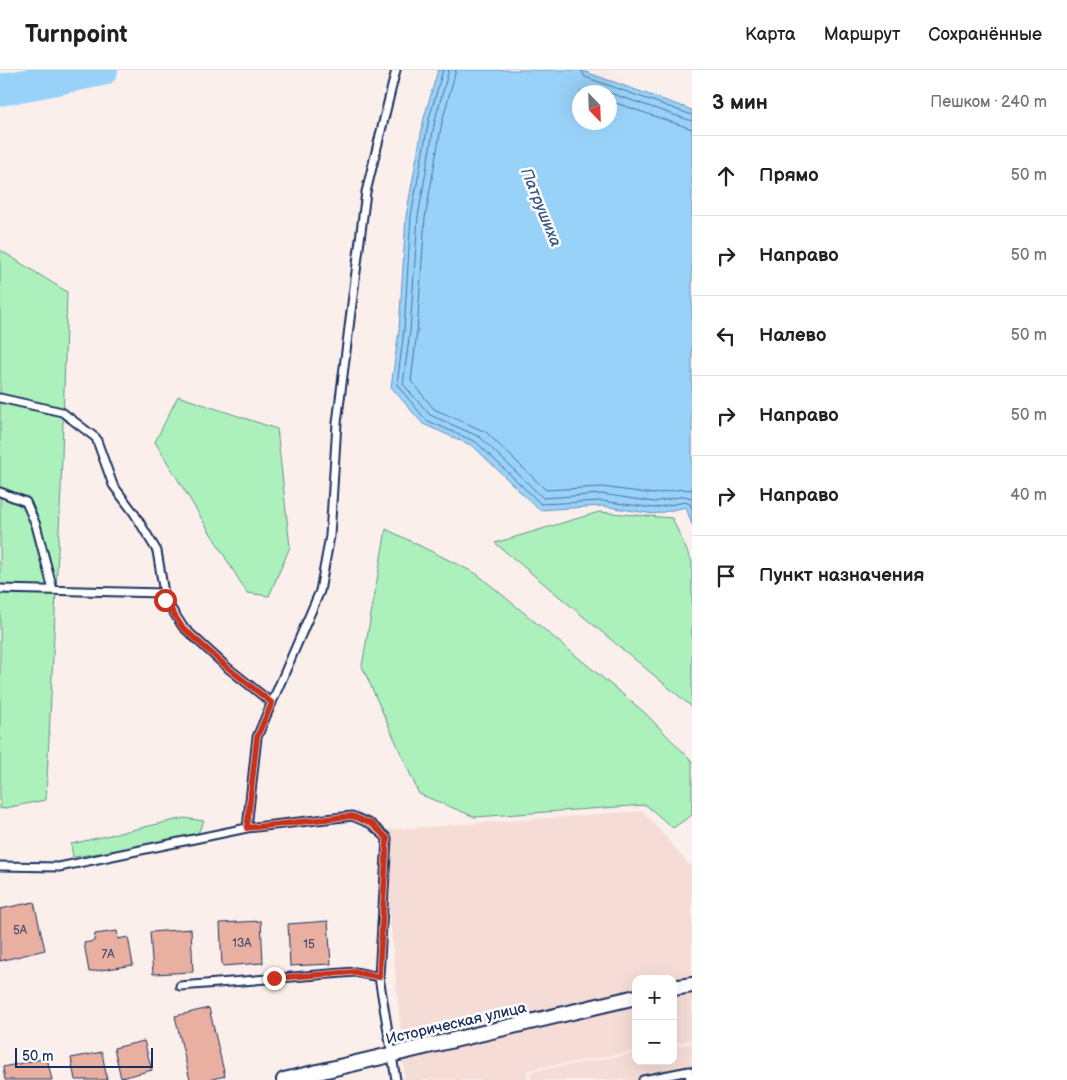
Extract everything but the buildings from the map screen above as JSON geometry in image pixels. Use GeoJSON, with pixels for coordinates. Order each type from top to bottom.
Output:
{"type":"FeatureCollection","features":[{"type":"Feature","properties":{"kind":"street"},"geometry":{"type":"LineString","coordinates":[[677,987],[692,985]]}},
{"type":"Feature","properties":{"kind":"street","name":"Историческая улица"},"geometry":{"type":"LineString","coordinates":[[284,1080],[632,998]]}},
{"type":"Feature","properties":{"kind":"lane"},"geometry":{"type":"LineString","coordinates":[[247,828],[257,737],[320,590],[330,536],[337,423],[366,192],[396,70]]}},
{"type":"Feature","properties":{"kind":"lane"},"geometry":{"type":"LineString","coordinates":[[0,398],[62,412],[96,438],[113,485],[134,513],[158,551],[163,593],[182,627],[228,668],[272,703]]}},
{"type":"Feature","properties":{"kind":"lane"},"geometry":{"type":"LineString","coordinates":[[0,492],[26,502],[36,525],[53,590]]}},
{"type":"Feature","properties":{"kind":"lane"},"geometry":{"type":"LineString","coordinates":[[0,589],[163,593]]}},
{"type":"Feature","properties":{"kind":"lane"},"geometry":{"type":"LineString","coordinates":[[0,866],[59,866],[247,828],[352,816],[372,824],[387,838],[379,977],[396,1080]]}},
{"type":"Feature","properties":{"kind":"lane"},"geometry":{"type":"LineString","coordinates":[[180,986],[355,972],[379,977]]}},
{"type":"Feature","properties":{"kind":"lane"},"geometry":{"type":"LineString","coordinates":[[643,1080],[688,1071],[690,1080]]}},
{"type":"Feature","properties":{"kind":"shaded area"},"geometry":{"type":"Polygon","coordinates":[[[643,811],[692,868],[692,1040],[677,1043],[677,975],[632,975],[632,1052],[527,1070],[528,1080],[405,1080],[382,830],[643,811]]]}},
{"type":"Feature","properties":{"kind":"shaded area"},"geometry":{"type":"Polygon","coordinates":[[[692,1043],[692,1080],[532,1080],[530,1072],[632,1054],[632,1065],[677,1065],[677,1046],[692,1043]]]}},
{"type":"Feature","properties":{"kind":"green space"},"geometry":{"type":"Polygon","coordinates":[[[0,250],[67,292],[61,489],[46,800],[0,809],[0,250]]]}},
{"type":"Feature","properties":{"kind":"green space"},"geometry":{"type":"Polygon","coordinates":[[[178,396],[277,429],[290,547],[269,596],[247,593],[155,442],[178,396]]]}},
{"type":"Feature","properties":{"kind":"green space"},"geometry":{"type":"Polygon","coordinates":[[[599,512],[672,518],[692,562],[692,707],[495,543],[599,512]]]}},
{"type":"Feature","properties":{"kind":"green space"},"geometry":{"type":"Polygon","coordinates":[[[386,529],[477,574],[644,712],[692,761],[692,815],[673,828],[646,805],[475,817],[419,794],[362,666],[386,529]]]}},
{"type":"Feature","properties":{"kind":"green space"},"geometry":{"type":"Polygon","coordinates":[[[184,818],[204,821],[195,839],[73,857],[71,844],[184,818]]]}},
{"type":"Feature","properties":{"kind":"water"},"geometry":{"type":"Polygon","coordinates":[[[438,70],[580,70],[692,110],[692,525],[686,507],[654,514],[602,506],[539,510],[473,446],[423,424],[391,387],[399,330],[406,216],[424,118],[438,70]]]}},
{"type":"Feature","properties":{"kind":"waterway","name":"Патрушиха"},"geometry":{"type":"LineString","coordinates":[[0,90],[102,70]]}},
{"type":"Feature","properties":{"kind":"route"},"geometry":{"type":"LineString","coordinates":[[165,600],[182,627],[228,668],[272,703],[257,737],[247,828],[352,816],[372,824],[387,838],[382,896],[379,977],[355,972],[274,978]]}}]}
